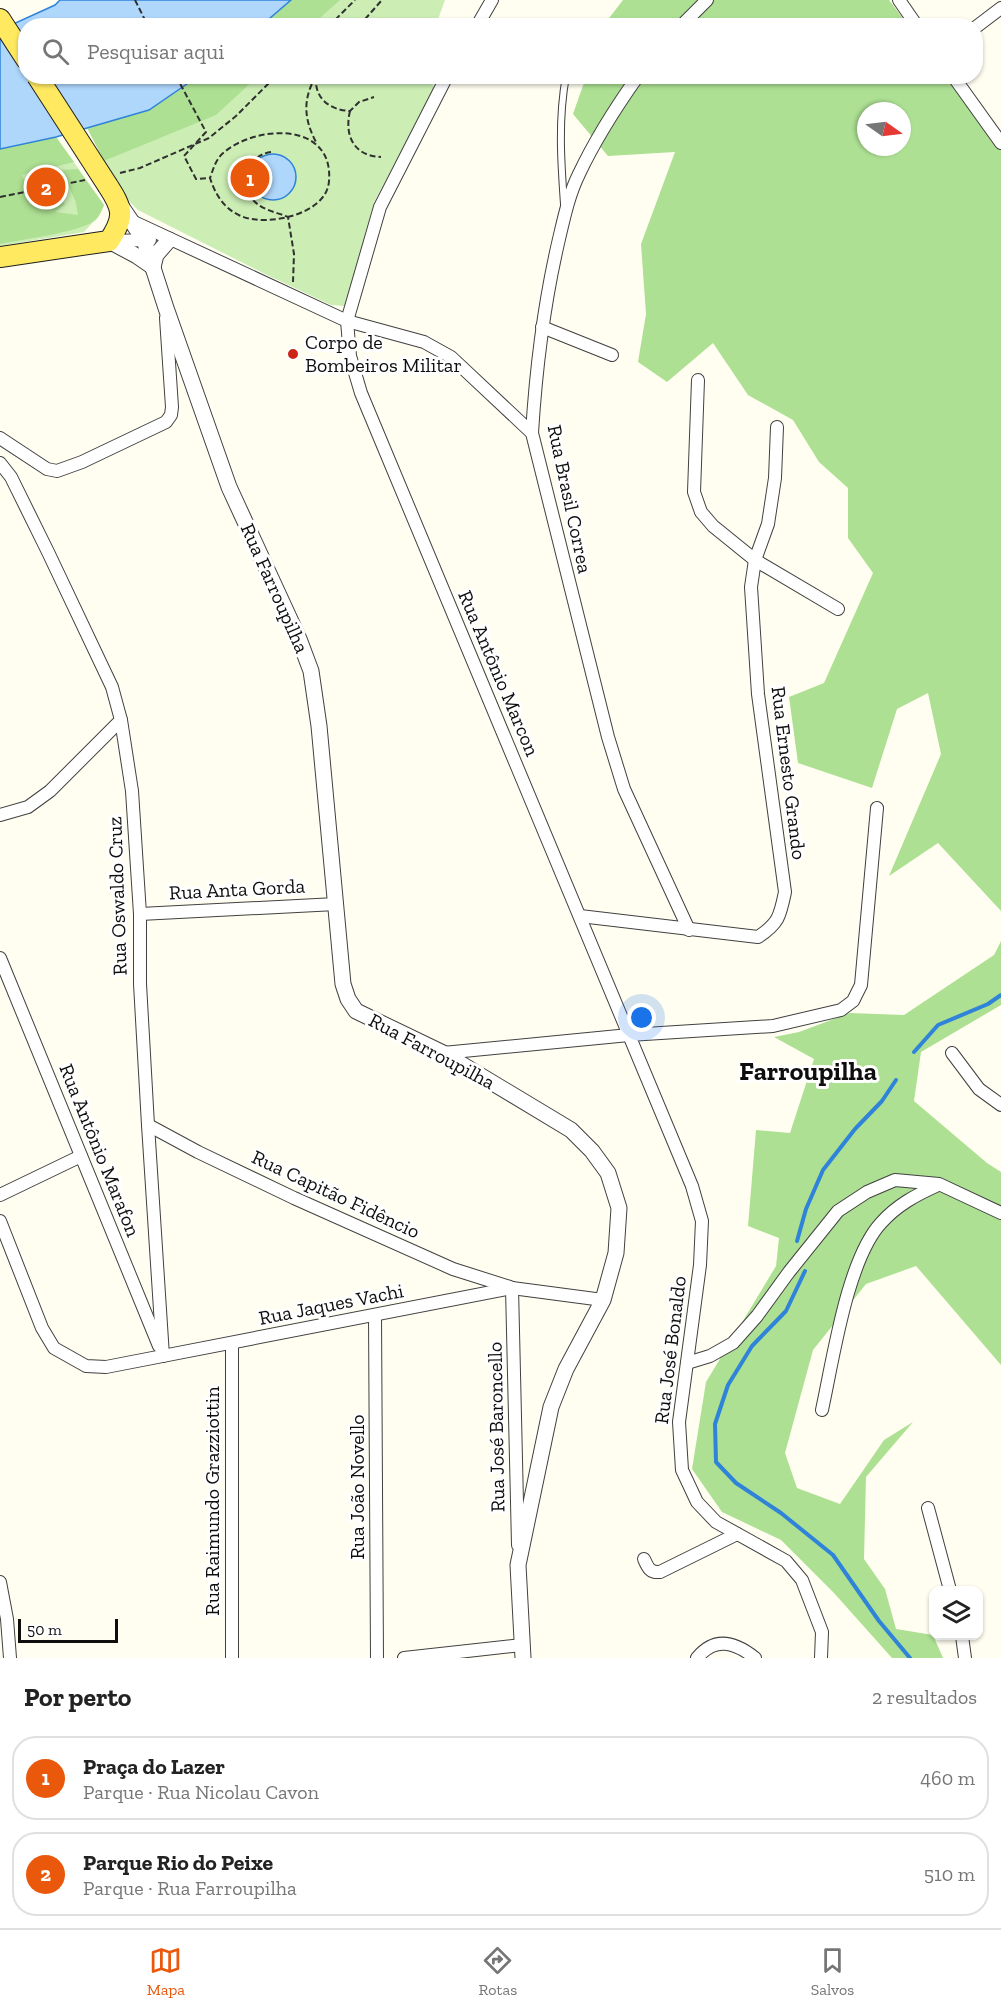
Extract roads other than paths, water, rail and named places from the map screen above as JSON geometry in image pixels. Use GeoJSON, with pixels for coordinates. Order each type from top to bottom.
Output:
{"type":"FeatureCollection","features":[{"type":"Feature","properties":{"kind":"main road"},"geometry":{"type":"LineString","coordinates":[[0,20],[18,47]]}},
{"type":"Feature","properties":{"kind":"main road","name":"Rua Farroupilha"},"geometry":{"type":"LineString","coordinates":[[43,84],[114,180],[121,206]]}},
{"type":"Feature","properties":{"kind":"main road"},"geometry":{"type":"LineString","coordinates":[[0,257],[109,241],[119,221],[121,206]]}},
{"type":"Feature","properties":{"kind":"street"},"geometry":{"type":"LineString","coordinates":[[482,18],[492,0]]}},
{"type":"Feature","properties":{"kind":"street"},"geometry":{"type":"LineString","coordinates":[[689,18],[707,0]]}},
{"type":"Feature","properties":{"kind":"street"},"geometry":{"type":"LineString","coordinates":[[899,0],[911,18]]}},
{"type":"Feature","properties":{"kind":"street"},"geometry":{"type":"LineString","coordinates":[[983,21],[1001,8]]}},
{"type":"Feature","properties":{"kind":"street"},"geometry":{"type":"LineString","coordinates":[[347,321],[380,207],[443,84]]}},
{"type":"Feature","properties":{"kind":"street","name":"Rua Brasil Correa"},"geometry":{"type":"LineString","coordinates":[[632,84],[617,106],[578,175],[565,216],[542,327],[534,391],[532,433],[605,726],[624,789],[689,930]]}},
{"type":"Feature","properties":{"kind":"street"},"geometry":{"type":"LineString","coordinates":[[959,84],[1001,143]]}},
{"type":"Feature","properties":{"kind":"street","name":"Rua Farroupilha"},"geometry":{"type":"LineString","coordinates":[[121,206],[134,222],[144,240],[229,486],[299,639],[311,671],[319,726],[343,984],[348,999],[356,1011],[443,1053],[571,1130],[592,1151],[608,1173],[619,1208],[616,1253],[603,1300],[566,1369],[551,1407],[518,1565],[523,1652]]}},
{"type":"Feature","properties":{"kind":"street"},"geometry":{"type":"LineString","coordinates":[[134,222],[347,321],[424,342],[451,357],[532,433]]}},
{"type":"Feature","properties":{"kind":"street"},"geometry":{"type":"LineString","coordinates":[[109,241],[169,240]]}},
{"type":"Feature","properties":{"kind":"street"},"geometry":{"type":"LineString","coordinates":[[109,241],[153,267],[156,255],[169,240]]}},
{"type":"Feature","properties":{"kind":"street"},"geometry":{"type":"LineString","coordinates":[[0,438],[48,470],[57,471],[82,462],[166,422],[171,415],[172,407],[166,308]]}},
{"type":"Feature","properties":{"kind":"street","name":"Rua Antônio Marcon"},"geometry":{"type":"LineString","coordinates":[[347,321],[350,356],[361,393],[629,1035]]}},
{"type":"Feature","properties":{"kind":"street"},"geometry":{"type":"LineString","coordinates":[[542,327],[612,355]]}},
{"type":"Feature","properties":{"kind":"street"},"geometry":{"type":"LineString","coordinates":[[698,380],[694,492],[701,512],[713,526],[755,560],[838,609]]}},
{"type":"Feature","properties":{"kind":"street","name":"Rua Ernesto Grando"},"geometry":{"type":"LineString","coordinates":[[580,916],[758,937],[780,919],[785,892],[758,694],[751,587],[755,560],[768,524],[775,478],[777,427]]}},
{"type":"Feature","properties":{"kind":"street","name":"Rua Oswaldo Cruz"},"geometry":{"type":"LineString","coordinates":[[0,463],[10,477],[48,552],[112,687],[121,720],[132,792],[140,914],[140,984],[164,1356]]}},
{"type":"Feature","properties":{"kind":"street"},"geometry":{"type":"LineString","coordinates":[[0,815],[28,807],[50,791],[121,720]]}},
{"type":"Feature","properties":{"kind":"street"},"geometry":{"type":"LineString","coordinates":[[443,1053],[629,1035],[773,1026],[841,1010],[853,1001],[861,984],[876,808]]}},
{"type":"Feature","properties":{"kind":"street","name":"Rua Anta Gorda"},"geometry":{"type":"LineString","coordinates":[[140,914],[336,904]]}},
{"type":"Feature","properties":{"kind":"street","name":"Rua Antônio Marafon"},"geometry":{"type":"LineString","coordinates":[[0,958],[164,1356]]}},
{"type":"Feature","properties":{"kind":"street","name":"Rua José Bonaldo"},"geometry":{"type":"LineString","coordinates":[[629,1035],[692,1186],[702,1221],[700,1265],[679,1422],[682,1470],[697,1502],[716,1522],[786,1562],[802,1580],[822,1632],[821,1658]]}},
{"type":"Feature","properties":{"kind":"street"},"geometry":{"type":"LineString","coordinates":[[952,1053],[979,1089],[1001,1105]]}},
{"type":"Feature","properties":{"kind":"street","name":"Rua Capitão Fidêncio"},"geometry":{"type":"LineString","coordinates":[[148,1125],[294,1198],[453,1269],[512,1288]]}},
{"type":"Feature","properties":{"kind":"street"},"geometry":{"type":"LineString","coordinates":[[0,1195],[81,1156]]}},
{"type":"Feature","properties":{"kind":"street"},"geometry":{"type":"LineString","coordinates":[[687,1363],[710,1356],[733,1343],[838,1211],[867,1192],[895,1180],[939,1184],[1001,1213]]}},
{"type":"Feature","properties":{"kind":"street"},"geometry":{"type":"LineString","coordinates":[[822,1410],[847,1298],[860,1258],[879,1224],[903,1202],[939,1184]]}},
{"type":"Feature","properties":{"kind":"street","name":"Rua Jaques Vachi"},"geometry":{"type":"LineString","coordinates":[[0,1221],[42,1328],[54,1348],[86,1366],[106,1367],[232,1344],[512,1288],[603,1300]]}},
{"type":"Feature","properties":{"kind":"street","name":"Rua José Baroncello"},"geometry":{"type":"LineString","coordinates":[[512,1288],[518,1565]]}},
{"type":"Feature","properties":{"kind":"street","name":"Rua João Novello"},"geometry":{"type":"LineString","coordinates":[[375,1316],[377,1658]]}},
{"type":"Feature","properties":{"kind":"street","name":"Rua Raimundo Grazziottin"},"geometry":{"type":"LineString","coordinates":[[232,1344],[232,1658]]}},
{"type":"Feature","properties":{"kind":"street"},"geometry":{"type":"LineString","coordinates":[[928,1508],[949,1586]]}},
{"type":"Feature","properties":{"kind":"street"},"geometry":{"type":"LineString","coordinates":[[644,1559],[650,1570],[654,1573],[660,1572],[737,1534]]}},
{"type":"Feature","properties":{"kind":"street"},"geometry":{"type":"LineString","coordinates":[[0,1582],[7,1619],[10,1658]]}},
{"type":"Feature","properties":{"kind":"street"},"geometry":{"type":"LineString","coordinates":[[963,1640],[965,1658]]}},
{"type":"Feature","properties":{"kind":"street"},"geometry":{"type":"LineString","coordinates":[[697,1658],[704,1649],[714,1644],[732,1644],[755,1658]]}},
{"type":"Feature","properties":{"kind":"street"},"geometry":{"type":"LineString","coordinates":[[404,1658],[523,1652]]}},
{"type":"Feature","properties":{"kind":"lane"},"geometry":{"type":"LineString","coordinates":[[565,84],[561,135],[565,216]]}},
{"type":"Feature","properties":{"kind":"water"},"geometry":{"type":"Polygon","coordinates":[[[60,0],[291,0],[270,18],[26,18],[55,5],[60,0]]]}},
{"type":"Feature","properties":{"kind":"water"},"geometry":{"type":"Polygon","coordinates":[[[18,22],[18,84],[187,84],[149,110],[56,137],[0,149],[0,30],[18,22]]]}},
{"type":"Feature","properties":{"kind":"water"},"geometry":{"type":"Polygon","coordinates":[[[273,154],[282,155],[289,161],[295,168],[295,186],[289,193],[282,199],[273,200],[264,199],[257,193],[251,186],[250,177],[251,168],[257,161],[264,155],[273,154]]]}},
{"type":"Feature","properties":{"kind":"waterway"},"geometry":{"type":"LineString","coordinates":[[914,1052],[938,1025],[988,1004],[1001,995]]}},
{"type":"Feature","properties":{"kind":"waterway"},"geometry":{"type":"LineString","coordinates":[[797,1241],[806,1209],[823,1170],[855,1129],[882,1101],[896,1080]]}},
{"type":"Feature","properties":{"kind":"waterway"},"geometry":{"type":"LineString","coordinates":[[805,1271],[786,1311],[752,1346],[728,1385],[715,1424],[716,1462],[736,1483],[781,1513],[833,1555],[879,1621],[910,1658]]}},
{"type":"Feature","properties":{"kind":"place","name":"Praça do Lazer"},"geometry":{"type":"Point","coordinates":[250,178]}},
{"type":"Feature","properties":{"kind":"place","name":"Parque Rio do Peixe"},"geometry":{"type":"Point","coordinates":[46,187]}},
{"type":"Feature","properties":{"kind":"place","name":"Corpo de Bombeiros Militar"},"geometry":{"type":"Point","coordinates":[293,354]}},
{"type":"Feature","properties":{"kind":"district","name":"Farroupilha"},"geometry":{"type":"Point","coordinates":[808,1071]}}]}
